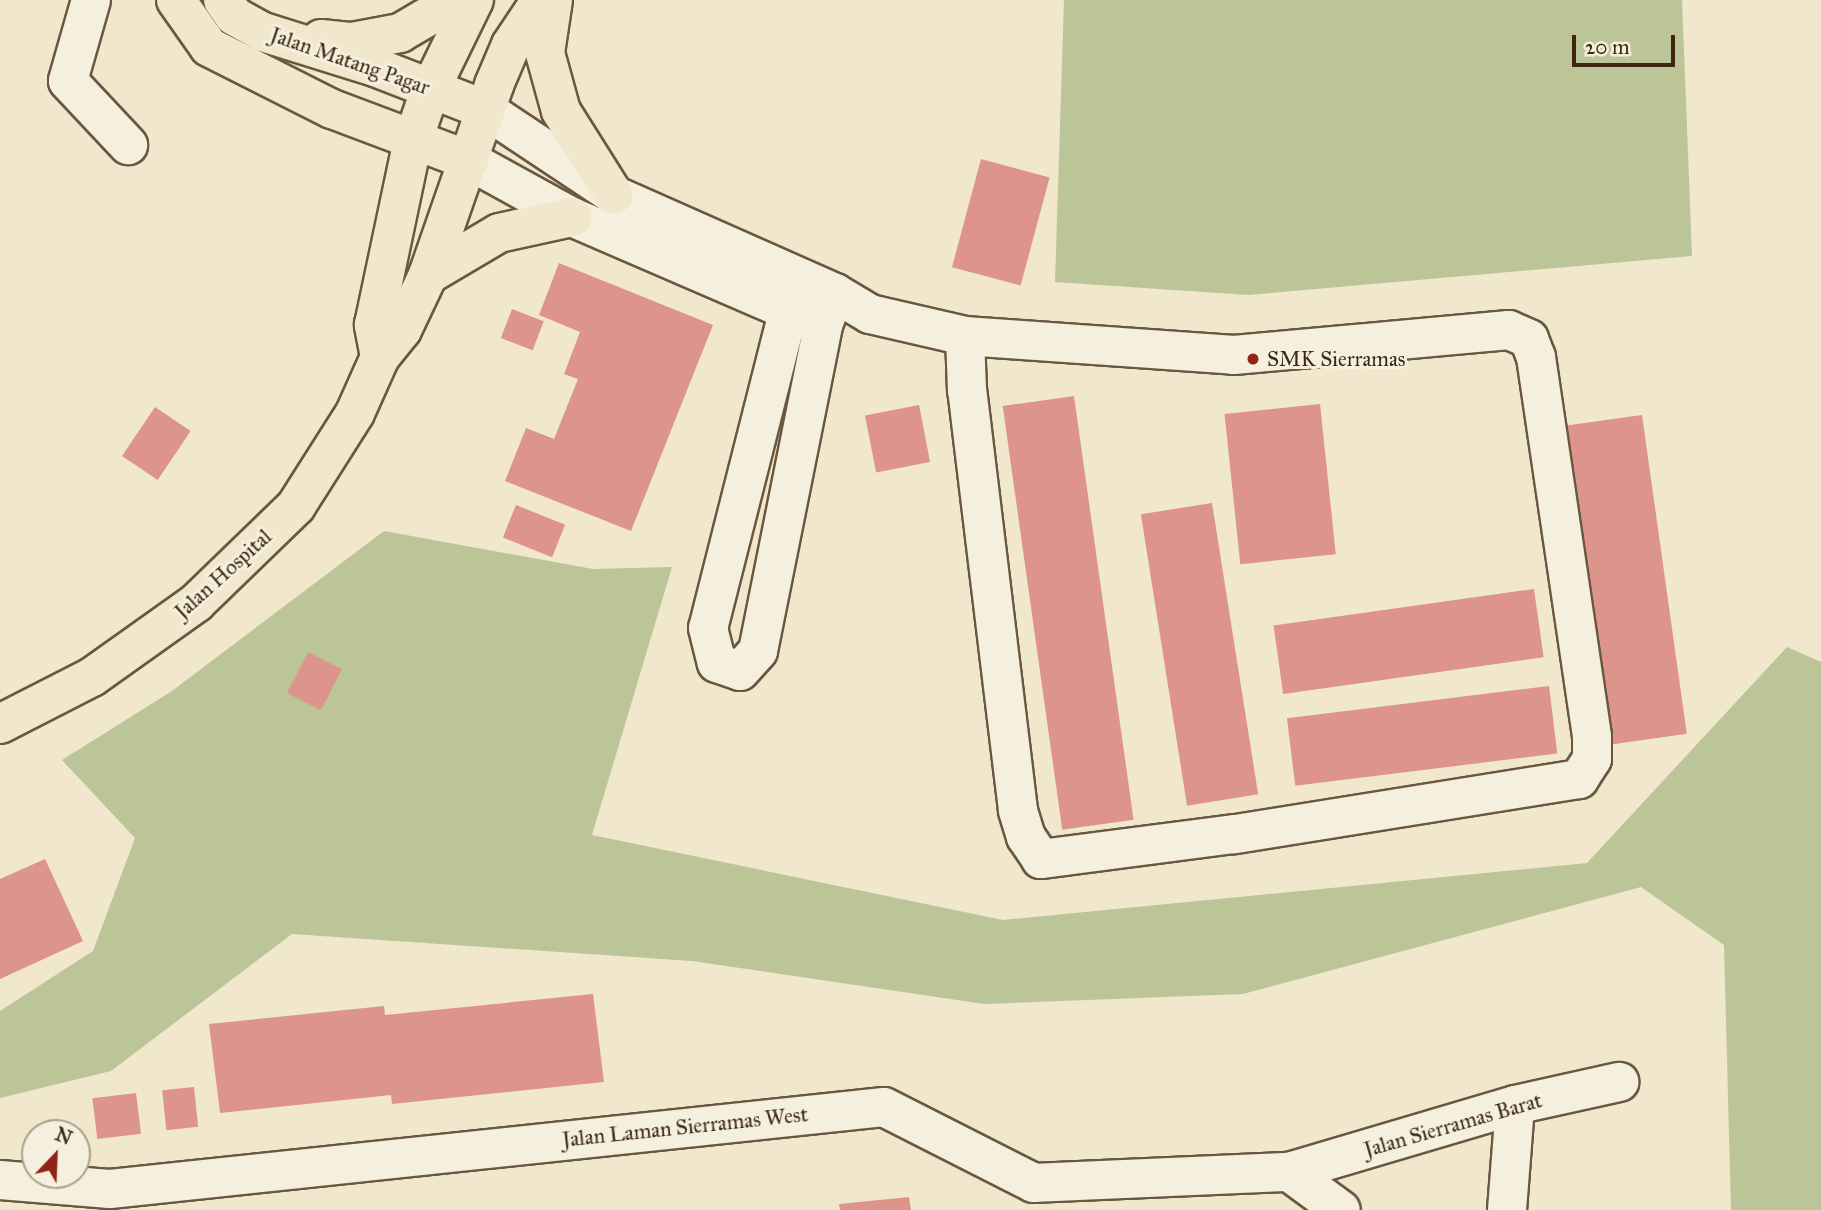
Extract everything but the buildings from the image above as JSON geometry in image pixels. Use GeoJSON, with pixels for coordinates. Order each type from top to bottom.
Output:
{"type":"FeatureCollection","features":[{"type":"Feature","properties":{"kind":"main road"},"geometry":{"type":"LineString","coordinates":[[176,0],[209,47],[332,109],[470,161]]}},
{"type":"Feature","properties":{"kind":"main road","name":"Jalan Matang Pagar"},"geometry":{"type":"LineString","coordinates":[[223,0],[234,16],[263,32],[431,88],[486,110]]}},
{"type":"Feature","properties":{"kind":"main road"},"geometry":{"type":"LineString","coordinates":[[263,32],[352,42],[400,33],[456,0]]}},
{"type":"Feature","properties":{"kind":"main road"},"geometry":{"type":"LineString","coordinates":[[380,357],[374,325],[413,139],[431,88],[474,0]]}},
{"type":"Feature","properties":{"kind":"main road","name":"Jalan Hospital"},"geometry":{"type":"LineString","coordinates":[[0,724],[92,677],[206,594],[296,506],[355,413],[380,357],[402,330],[428,275],[511,44],[541,0]]}},
{"type":"Feature","properties":{"kind":"main road"},"geometry":{"type":"LineString","coordinates":[[553,0],[545,53],[561,111],[614,195]]}},
{"type":"Feature","properties":{"kind":"main road"},"geometry":{"type":"LineString","coordinates":[[428,275],[499,233],[572,217]]}},
{"type":"Feature","properties":{"kind":"street"},"geometry":{"type":"LineString","coordinates":[[91,0],[83,41],[68,81],[128,145]]}},
{"type":"Feature","properties":{"kind":"street"},"geometry":{"type":"LineString","coordinates":[[486,110],[614,195],[792,294]]}},
{"type":"Feature","properties":{"kind":"street"},"geometry":{"type":"LineString","coordinates":[[470,161],[572,217],[829,309],[870,314],[965,336],[1234,355],[1509,330],[1529,339],[1536,357],[1592,737],[1592,758],[1579,779],[1234,834],[1041,859],[1026,837],[1018,810],[967,391],[965,336]]}},
{"type":"Feature","properties":{"kind":"street"},"geometry":{"type":"LineString","coordinates":[[792,294],[708,628],[717,663],[740,671],[758,651],[829,309]]}},
{"type":"Feature","properties":{"kind":"street","name":"Jalan Sierramas Barat"},"geometry":{"type":"LineString","coordinates":[[1289,1172],[1515,1105],[1619,1082]]}},
{"type":"Feature","properties":{"kind":"street"},"geometry":{"type":"LineString","coordinates":[[1507,1210],[1515,1105]]}},
{"type":"Feature","properties":{"kind":"street","name":"Jalan Laman Sierramas West"},"geometry":{"type":"LineString","coordinates":[[0,1180],[110,1189],[884,1107],[1034,1183],[1289,1172]]}},
{"type":"Feature","properties":{"kind":"street"},"geometry":{"type":"LineString","coordinates":[[1289,1172],[1341,1210]]}},
{"type":"Feature","properties":{"kind":"green space"},"geometry":{"type":"Polygon","coordinates":[[[1064,0],[1682,0],[1692,256],[1248,295],[1055,282],[1064,0]]]}},
{"type":"Feature","properties":{"kind":"green space"},"geometry":{"type":"Polygon","coordinates":[[[384,531],[593,569],[672,567],[592,835],[1003,920],[1587,863],[1787,647],[1821,662],[1821,1210],[1731,1210],[1724,945],[1641,887],[1243,994],[984,1004],[692,961],[292,934],[111,1071],[0,1098],[0,1011],[93,951],[135,838],[62,760],[172,691],[384,531]]]}},
{"type":"Feature","properties":{"kind":"place","name":"SMK Sierramas"},"geometry":{"type":"Point","coordinates":[1253,359]}}]}
